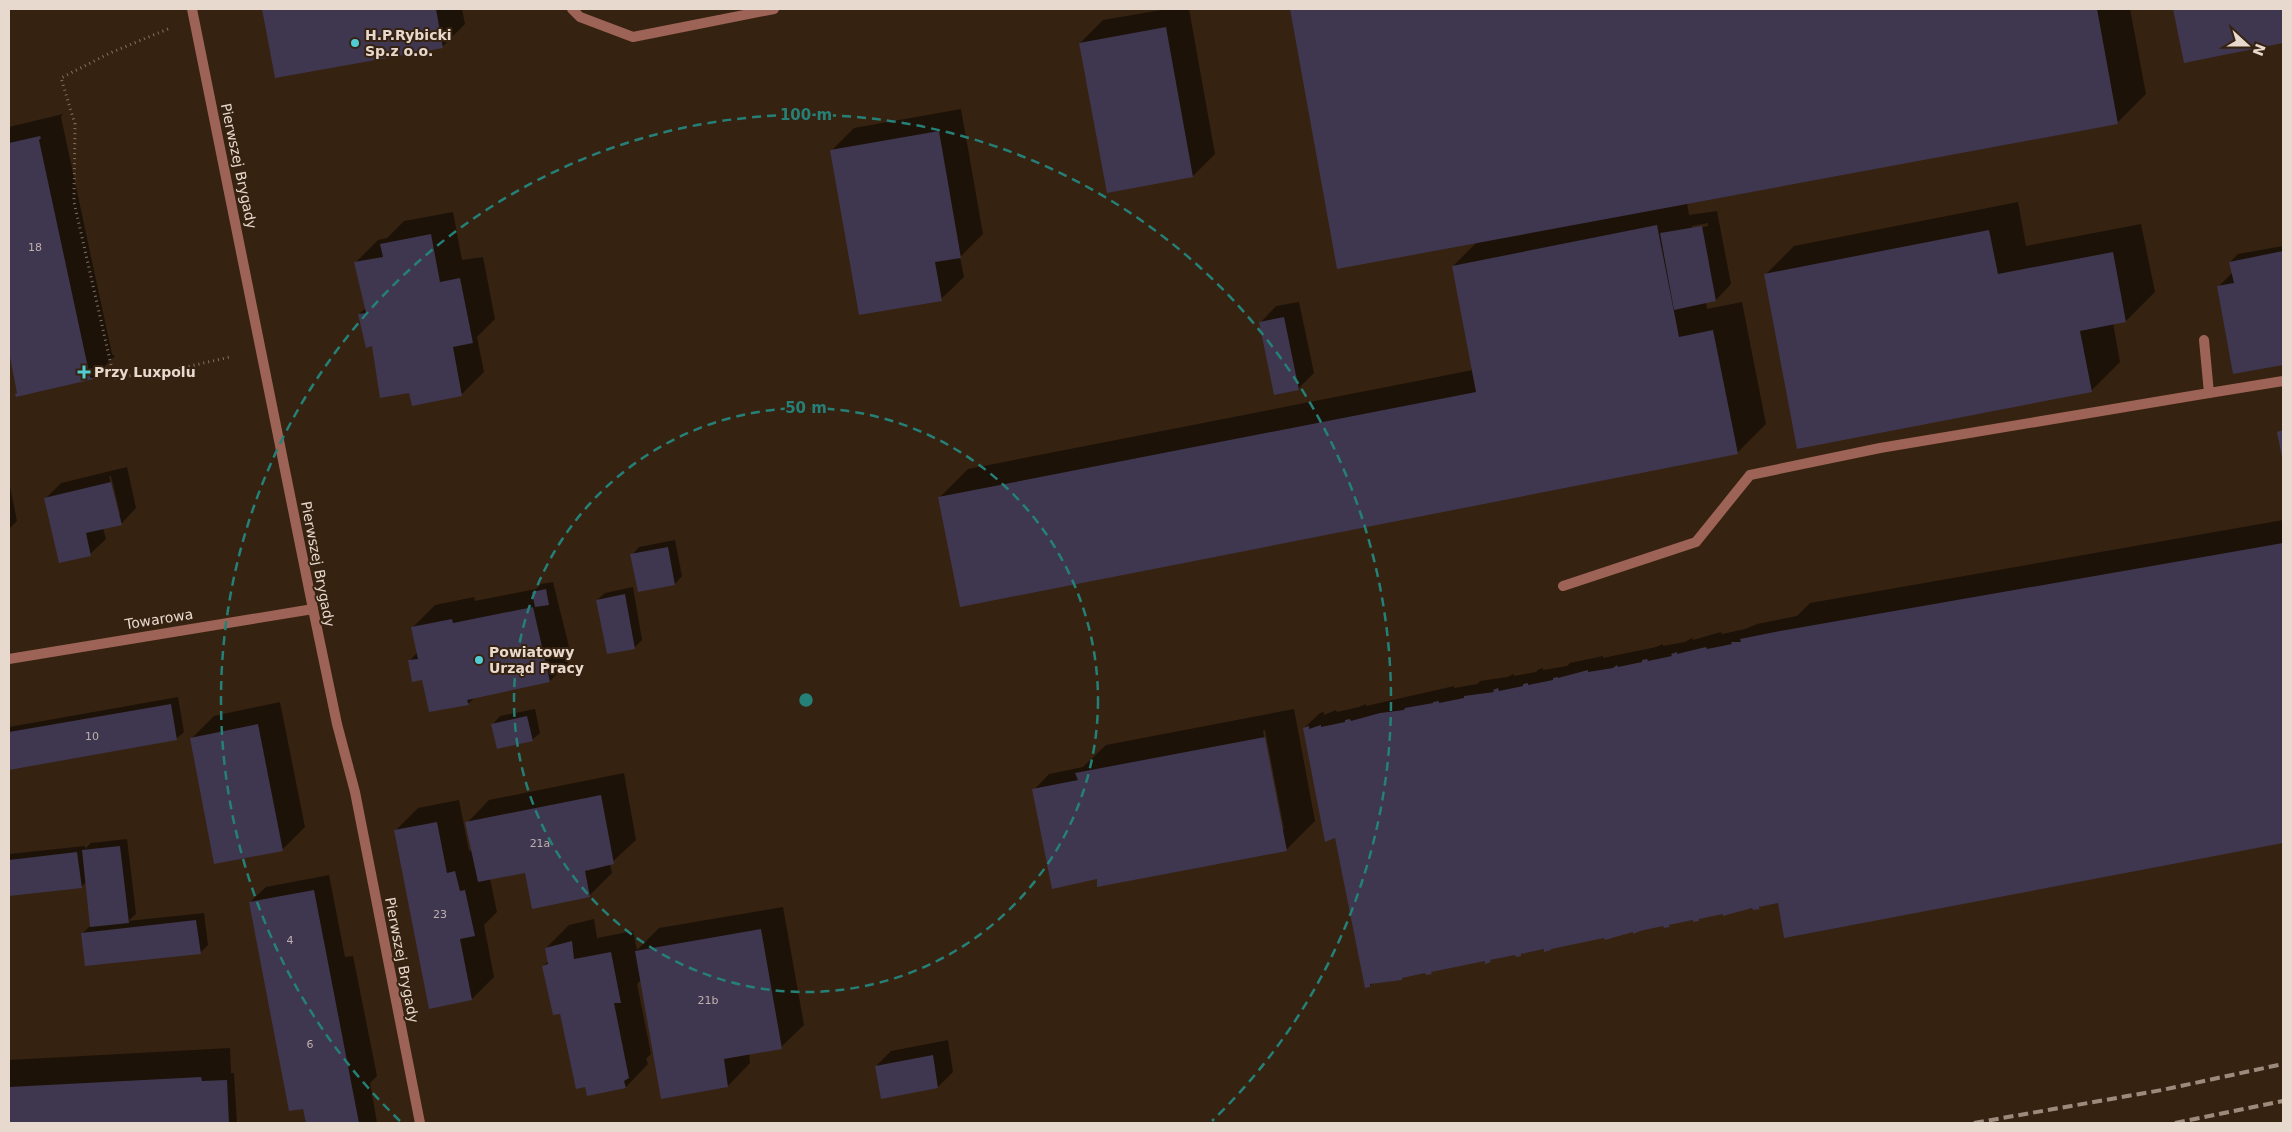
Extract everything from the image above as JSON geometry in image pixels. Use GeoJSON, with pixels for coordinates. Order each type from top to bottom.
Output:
{"type":"FeatureCollection","features":[{"type":"Feature","properties":{"kind":"street","name":"Pierwszej Brygady"},"geometry":{"type":"LineString","coordinates":[[192,9],[313,609],[337,724],[355,792],[420,1123]]}},
{"type":"Feature","properties":{"kind":"street"},"geometry":{"type":"LineString","coordinates":[[572,9],[580,17],[633,37],[774,9]]}},
{"type":"Feature","properties":{"kind":"street"},"geometry":{"type":"LineString","coordinates":[[2204,340],[2209,393]]}},
{"type":"Feature","properties":{"kind":"street"},"geometry":{"type":"LineString","coordinates":[[1563,586],[1696,542],[1750,475],[1880,448],[2283,381]]}},
{"type":"Feature","properties":{"kind":"street","name":"Towarowa"},"geometry":{"type":"LineString","coordinates":[[9,659],[313,609]]}},
{"type":"Feature","properties":{"kind":"path"},"geometry":{"type":"LineString","coordinates":[[168,29],[110,53],[61,78],[74,124],[74,202],[114,378],[173,370],[230,357]]}},
{"type":"Feature","properties":{"kind":"building","name":"H.P.Rybicki Sp.z o.o."},"geometry":{"type":"Polygon","coordinates":[[[262,9],[436,9],[443,48],[275,78],[262,9]]]}},
{"type":"Feature","properties":{"kind":"building"},"geometry":{"type":"Polygon","coordinates":[[[1290,9],[2097,9],[2118,124],[1337,269],[1290,9]]]}},
{"type":"Feature","properties":{"kind":"building"},"geometry":{"type":"Polygon","coordinates":[[[2173,9],[2283,9],[2283,43],[2184,63],[2173,9]]]}},
{"type":"Feature","properties":{"kind":"building"},"geometry":{"type":"Polygon","coordinates":[[[1166,27],[1193,177],[1107,193],[1079,43],[1166,27]]]}},
{"type":"Feature","properties":{"kind":"building"},"geometry":{"type":"Polygon","coordinates":[[[939,131],[961,258],[935,262],[942,301],[859,315],[830,150],[939,131]]]}},
{"type":"Feature","properties":{"kind":"building"},"geometry":{"type":"Polygon","coordinates":[[[40,136],[39,140],[90,377],[94,379],[16,397],[15,394],[17,393],[9,352],[9,143],[40,136]]]}},
{"type":"Feature","properties":{"kind":"building"},"geometry":{"type":"Polygon","coordinates":[[[1657,225],[1679,337],[1713,330],[1738,454],[960,607],[938,497],[1476,392],[1452,266],[1657,225]]]}},
{"type":"Feature","properties":{"kind":"building"},"geometry":{"type":"Polygon","coordinates":[[[1702,226],[1716,301],[1674,310],[1660,233],[1702,226]]]}},
{"type":"Feature","properties":{"kind":"building"},"geometry":{"type":"Polygon","coordinates":[[[1989,230],[1998,274],[2113,252],[2126,322],[2080,331],[2092,392],[1797,449],[1764,274],[1989,230]]]}},
{"type":"Feature","properties":{"kind":"building"},"geometry":{"type":"Polygon","coordinates":[[[431,234],[440,282],[460,278],[473,343],[453,347],[462,396],[412,406],[409,393],[380,398],[372,346],[366,348],[358,314],[366,313],[354,262],[383,257],[380,244],[431,234]]]}},
{"type":"Feature","properties":{"kind":"building"},"geometry":{"type":"Polygon","coordinates":[[[2283,251],[2283,365],[2233,374],[2217,286],[2234,283],[2229,262],[2283,251]]]}},
{"type":"Feature","properties":{"kind":"building"},"geometry":{"type":"Polygon","coordinates":[[[1284,317],[1299,390],[1274,395],[1259,322],[1284,317]]]}},
{"type":"Feature","properties":{"kind":"building"},"geometry":{"type":"Polygon","coordinates":[[[2283,430],[2283,457],[2282,457],[2277,432],[2283,430]]]}},
{"type":"Feature","properties":{"kind":"building"},"geometry":{"type":"Polygon","coordinates":[[[111,482],[122,525],[86,533],[91,556],[59,563],[44,498],[111,482]]]}},
{"type":"Feature","properties":{"kind":"building"},"geometry":{"type":"Polygon","coordinates":[[[2283,543],[2283,843],[1784,938],[1778,903],[1759,907],[1760,909],[1753,910],[1752,908],[1723,916],[1723,914],[1699,919],[1699,921],[1693,922],[1693,920],[1669,925],[1670,927],[1664,928],[1663,926],[1633,934],[1633,932],[1605,940],[1604,938],[1544,952],[1544,949],[1521,954],[1521,956],[1516,957],[1515,955],[1490,960],[1491,962],[1485,964],[1485,961],[1431,972],[1432,974],[1426,975],[1425,973],[1402,978],[1402,980],[1370,984],[1370,987],[1365,988],[1335,838],[1325,842],[1303,728],[1309,726],[1309,729],[1321,725],[1321,727],[1345,722],[1345,720],[1350,719],[1351,721],[1433,702],[1439,701],[1439,703],[1464,698],[1464,696],[1494,692],[1493,690],[1498,688],[1499,691],[1523,686],[1523,684],[1528,683],[1528,685],[1553,680],[1553,678],[1588,670],[1588,672],[1613,668],[1617,665],[1618,667],[1642,662],[1642,660],[1647,659],[1648,661],[1672,656],[1671,654],[1677,652],[1677,654],[1706,647],[1707,649],[1732,644],[1731,642],[1741,642],[1740,639],[1780,631],[2283,543]]]}},
{"type":"Feature","properties":{"kind":"building"},"geometry":{"type":"Polygon","coordinates":[[[668,547],[675,585],[638,592],[630,554],[668,547]]]}},
{"type":"Feature","properties":{"kind":"building"},"geometry":{"type":"Polygon","coordinates":[[[546,589],[549,605],[535,607],[532,592],[546,589]]]}},
{"type":"Feature","properties":{"kind":"building"},"geometry":{"type":"Polygon","coordinates":[[[625,594],[635,649],[607,654],[596,600],[625,594]]]}},
{"type":"Feature","properties":{"kind":"building","name":"Powiatowy Urząd Pracy"},"geometry":{"type":"Polygon","coordinates":[[[533,607],[550,682],[467,700],[469,705],[429,712],[422,680],[412,682],[408,660],[418,659],[411,627],[452,619],[453,623],[533,607]]]}},
{"type":"Feature","properties":{"kind":"building"},"geometry":{"type":"Polygon","coordinates":[[[171,704],[177,740],[9,770],[9,732],[171,704]]]}},
{"type":"Feature","properties":{"kind":"building"},"geometry":{"type":"Polygon","coordinates":[[[527,716],[533,741],[497,749],[491,724],[527,716]]]}},
{"type":"Feature","properties":{"kind":"building"},"geometry":{"type":"Polygon","coordinates":[[[258,724],[283,851],[214,864],[190,738],[258,724]]]}},
{"type":"Feature","properties":{"kind":"building"},"geometry":{"type":"Polygon","coordinates":[[[1265,737],[1287,851],[1097,887],[1097,879],[1052,889],[1032,789],[1078,780],[1075,773],[1265,737]]]}},
{"type":"Feature","properties":{"kind":"building"},"geometry":{"type":"Polygon","coordinates":[[[601,795],[614,864],[585,871],[590,897],[532,909],[525,873],[478,882],[465,822],[601,795]]]}},
{"type":"Feature","properties":{"kind":"building"},"geometry":{"type":"Polygon","coordinates":[[[437,822],[447,873],[455,871],[460,891],[465,890],[475,936],[460,939],[472,1000],[429,1009],[394,830],[437,822]]]}},
{"type":"Feature","properties":{"kind":"building"},"geometry":{"type":"Polygon","coordinates":[[[120,846],[129,923],[90,927],[82,850],[120,846]]]}},
{"type":"Feature","properties":{"kind":"building"},"geometry":{"type":"Polygon","coordinates":[[[77,852],[82,888],[9,896],[9,860],[77,852]]]}},
{"type":"Feature","properties":{"kind":"building"},"geometry":{"type":"Polygon","coordinates":[[[314,890],[359,1123],[306,1123],[303,1109],[289,1111],[249,902],[314,890]]]}},
{"type":"Feature","properties":{"kind":"building"},"geometry":{"type":"Polygon","coordinates":[[[196,920],[201,954],[85,966],[81,933],[196,920]]]}},
{"type":"Feature","properties":{"kind":"building"},"geometry":{"type":"Polygon","coordinates":[[[761,929],[782,1049],[724,1059],[728,1087],[661,1099],[635,951],[761,929]]]}},
{"type":"Feature","properties":{"kind":"building"},"geometry":{"type":"Polygon","coordinates":[[[572,941],[574,959],[611,952],[621,1003],[614,1003],[629,1078],[624,1081],[626,1088],[587,1096],[585,1087],[576,1089],[560,1014],[553,1015],[542,966],[548,964],[545,948],[572,941]]]}},
{"type":"Feature","properties":{"kind":"building"},"geometry":{"type":"Polygon","coordinates":[[[933,1055],[938,1088],[881,1099],[875,1066],[933,1055]]]}},
{"type":"Feature","properties":{"kind":"building"},"geometry":{"type":"Polygon","coordinates":[[[201,1077],[202,1081],[227,1080],[229,1123],[9,1123],[9,1087],[201,1077]]]}},
{"type":"Feature","properties":{"kind":"railway"},"geometry":{"type":"LineString","coordinates":[[1974,1123],[2162,1090],[2283,1064]]}},
{"type":"Feature","properties":{"kind":"railway"},"geometry":{"type":"LineString","coordinates":[[2175,1123],[2283,1101]]}},
{"type":"Feature","properties":{"kind":"place","name":"H.P.Rybicki Sp.z o.o."},"geometry":{"type":"Point","coordinates":[355,43]}},
{"type":"Feature","properties":{"kind":"place","name":"Przy Luxpolu"},"geometry":{"type":"Point","coordinates":[84,372]}},
{"type":"Feature","properties":{"kind":"place","name":"Powiatowy Urząd Pracy"},"geometry":{"type":"Point","coordinates":[479,660]}}]}
